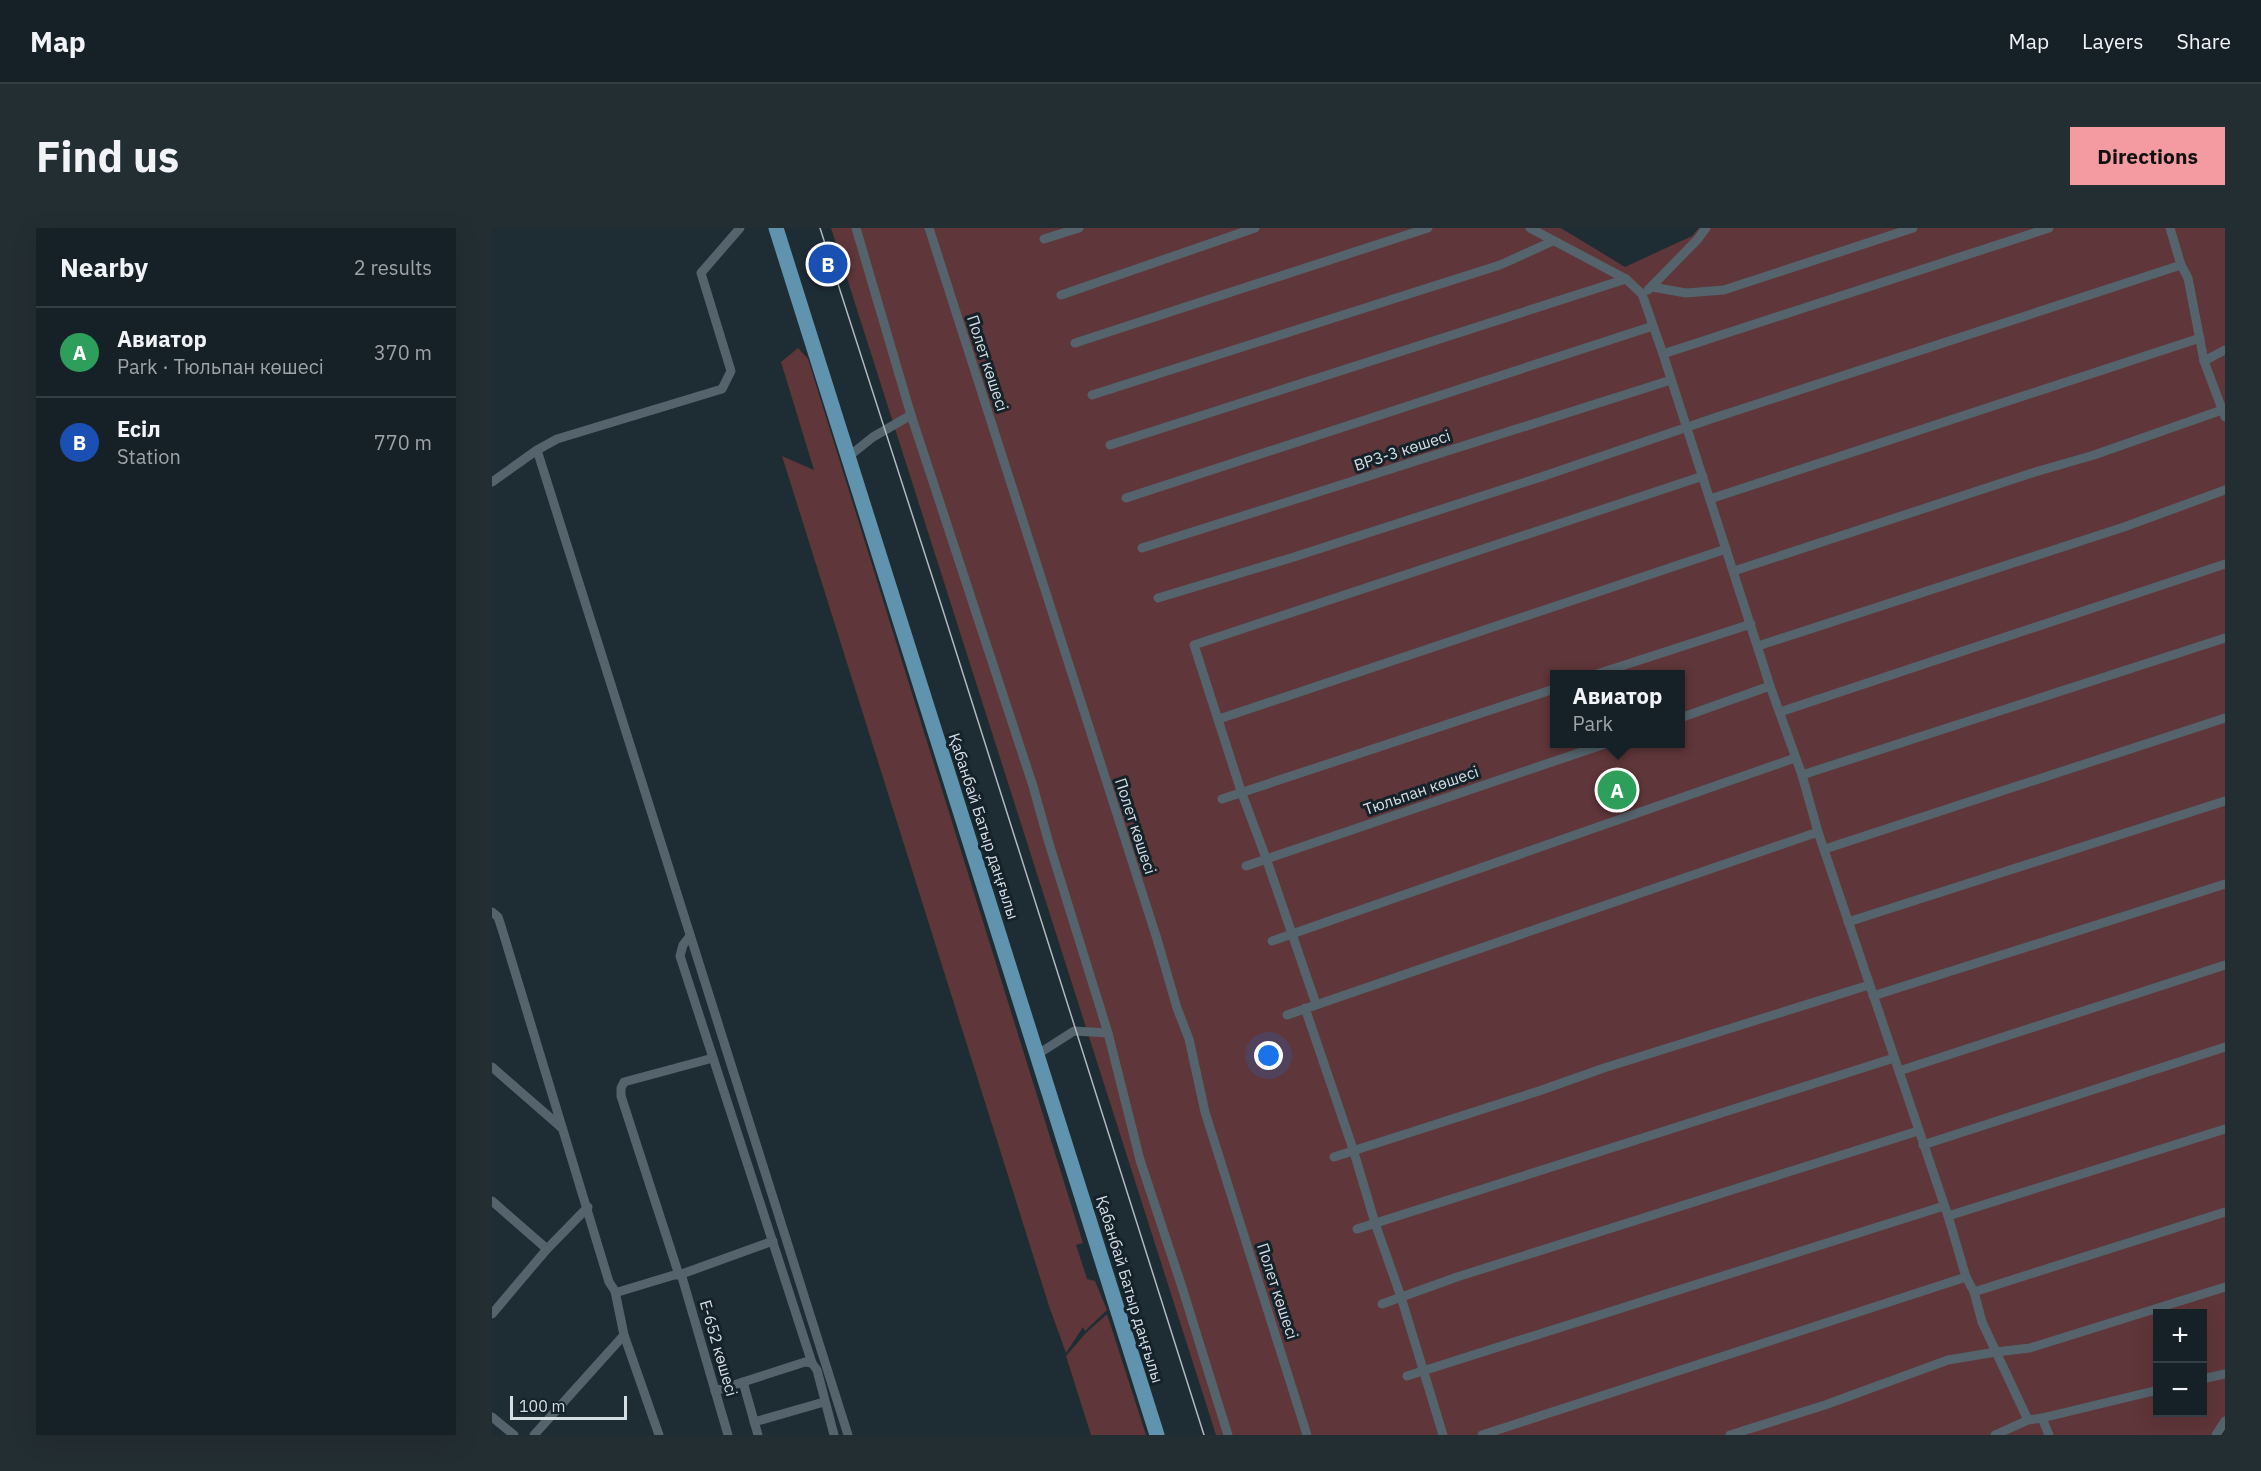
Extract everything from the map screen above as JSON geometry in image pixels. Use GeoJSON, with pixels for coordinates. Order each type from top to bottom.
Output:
{"type":"FeatureCollection","features":[{"type":"Feature","properties":{"kind":"main road","name":"Қабанбай Батыр даңғылы"},"geometry":{"type":"LineString","coordinates":[[776,228],[1157,1435]]}},
{"type":"Feature","properties":{"kind":"main road"},"geometry":{"type":"LineString","coordinates":[[785,228],[800,303]]}},
{"type":"Feature","properties":{"kind":"street"},"geometry":{"type":"LineString","coordinates":[[492,482],[537,450],[557,439],[722,389],[731,371],[701,273],[740,228]]}},
{"type":"Feature","properties":{"kind":"street"},"geometry":{"type":"LineString","coordinates":[[856,228],[911,415],[1033,786],[1108,1033],[1140,1160],[1227,1435]]}},
{"type":"Feature","properties":{"kind":"street","name":"Полет көшесі"},"geometry":{"type":"LineString","coordinates":[[929,228],[1189,1040],[1205,1113],[1307,1435]]}},
{"type":"Feature","properties":{"kind":"street"},"geometry":{"type":"LineString","coordinates":[[1044,239],[1078,228]]}},
{"type":"Feature","properties":{"kind":"street"},"geometry":{"type":"LineString","coordinates":[[1061,295],[1255,228]]}},
{"type":"Feature","properties":{"kind":"street"},"geometry":{"type":"LineString","coordinates":[[1075,343],[1428,228]]}},
{"type":"Feature","properties":{"kind":"street"},"geometry":{"type":"LineString","coordinates":[[1530,228],[1626,279],[1642,294],[1770,686],[1802,775],[1818,832],[1948,1216],[1966,1277],[1974,1292],[1982,1322],[2028,1420]]}},
{"type":"Feature","properties":{"kind":"street"},"geometry":{"type":"LineString","coordinates":[[1642,294],[1652,287],[1706,228]]}},
{"type":"Feature","properties":{"kind":"street"},"geometry":{"type":"LineString","coordinates":[[1652,287],[1686,293],[1724,290],[1913,228]]}},
{"type":"Feature","properties":{"kind":"street"},"geometry":{"type":"LineString","coordinates":[[1663,354],[2049,228]]}},
{"type":"Feature","properties":{"kind":"street"},"geometry":{"type":"LineString","coordinates":[[1734,571],[2032,473],[2224,414],[2204,361],[2188,278],[2181,265],[2170,228]]}},
{"type":"Feature","properties":{"kind":"street"},"geometry":{"type":"LineString","coordinates":[[1092,395],[1500,265],[1553,242]]}},
{"type":"Feature","properties":{"kind":"street"},"geometry":{"type":"LineString","coordinates":[[1158,598],[1294,557],[2181,265]]}},
{"type":"Feature","properties":{"kind":"street"},"geometry":{"type":"LineString","coordinates":[[1110,445],[1626,279]]}},
{"type":"Feature","properties":{"kind":"street"},"geometry":{"type":"LineString","coordinates":[[1126,498],[1653,327]]}},
{"type":"Feature","properties":{"kind":"street"},"geometry":{"type":"LineString","coordinates":[[1710,499],[2200,338]]}},
{"type":"Feature","properties":{"kind":"street"},"geometry":{"type":"LineString","coordinates":[[2204,361],[2225,350]]}},
{"type":"Feature","properties":{"kind":"street","name":"ВРЗ-3 көшесі"},"geometry":{"type":"LineString","coordinates":[[1142,548],[1671,380]]}},
{"type":"Feature","properties":{"kind":"street"},"geometry":{"type":"LineString","coordinates":[[848,458],[873,437],[911,415]]}},
{"type":"Feature","properties":{"kind":"street"},"geometry":{"type":"LineString","coordinates":[[537,450],[848,1435]]}},
{"type":"Feature","properties":{"kind":"street"},"geometry":{"type":"LineString","coordinates":[[1316,1004],[1293,933],[1241,791],[1194,645],[1703,476]]}},
{"type":"Feature","properties":{"kind":"street"},"geometry":{"type":"LineString","coordinates":[[1758,646],[2124,527],[2225,490]]}},
{"type":"Feature","properties":{"kind":"street"},"geometry":{"type":"LineString","coordinates":[[1218,719],[1726,549]]}},
{"type":"Feature","properties":{"kind":"street"},"geometry":{"type":"LineString","coordinates":[[1780,712],[2225,564]]}},
{"type":"Feature","properties":{"kind":"street"},"geometry":{"type":"LineString","coordinates":[[1612,670],[1751,624]]}},
{"type":"Feature","properties":{"kind":"street"},"geometry":{"type":"LineString","coordinates":[[1802,775],[2225,638]]}},
{"type":"Feature","properties":{"kind":"street"},"geometry":{"type":"LineString","coordinates":[[1685,716],[1770,686]]}},
{"type":"Feature","properties":{"kind":"street"},"geometry":{"type":"LineString","coordinates":[[1222,799],[1550,689]]}},
{"type":"Feature","properties":{"kind":"street"},"geometry":{"type":"LineString","coordinates":[[1825,849],[2225,718]]}},
{"type":"Feature","properties":{"kind":"street","name":"Тюльпан көшесі"},"geometry":{"type":"LineString","coordinates":[[1246,866],[1593,748]]}},
{"type":"Feature","properties":{"kind":"street"},"geometry":{"type":"LineString","coordinates":[[1272,941],[1795,758]]}},
{"type":"Feature","properties":{"kind":"street"},"geometry":{"type":"LineString","coordinates":[[1848,922],[2225,801]]}},
{"type":"Feature","properties":{"kind":"street"},"geometry":{"type":"LineString","coordinates":[[1287,1015],[1818,832]]}},
{"type":"Feature","properties":{"kind":"street"},"geometry":{"type":"LineString","coordinates":[[1873,996],[2225,884]]}},
{"type":"Feature","properties":{"kind":"street"},"geometry":{"type":"LineString","coordinates":[[492,912],[498,917],[502,929],[609,1282],[615,1292],[624,1335],[659,1435]]}},
{"type":"Feature","properties":{"kind":"street"},"geometry":{"type":"LineString","coordinates":[[690,936],[683,945],[680,956],[812,1363],[817,1370],[834,1435]]}},
{"type":"Feature","properties":{"kind":"street"},"geometry":{"type":"LineString","coordinates":[[1899,1071],[2225,965]]}},
{"type":"Feature","properties":{"kind":"street"},"geometry":{"type":"LineString","coordinates":[[1334,1156],[1869,985]]}},
{"type":"Feature","properties":{"kind":"street"},"geometry":{"type":"LineString","coordinates":[[1305,1008],[1401,1297],[1443,1435]]}},
{"type":"Feature","properties":{"kind":"street"},"geometry":{"type":"LineString","coordinates":[[1038,1054],[1074,1031],[1108,1033]]}},
{"type":"Feature","properties":{"kind":"street"},"geometry":{"type":"LineString","coordinates":[[1923,1145],[2225,1047]]}},
{"type":"Feature","properties":{"kind":"street","name":"Е-652 көшесі"},"geometry":{"type":"LineString","coordinates":[[713,1058],[624,1082],[621,1096],[677,1275],[685,1282],[728,1435]]}},
{"type":"Feature","properties":{"kind":"street"},"geometry":{"type":"LineString","coordinates":[[1357,1229],[1894,1058]]}},
{"type":"Feature","properties":{"kind":"street"},"geometry":{"type":"LineString","coordinates":[[492,1067],[562,1128]]}},
{"type":"Feature","properties":{"kind":"street"},"geometry":{"type":"LineString","coordinates":[[1948,1216],[2225,1129]]}},
{"type":"Feature","properties":{"kind":"street"},"geometry":{"type":"LineString","coordinates":[[1382,1304],[1457,1277],[1918,1131]]}},
{"type":"Feature","properties":{"kind":"street"},"geometry":{"type":"LineString","coordinates":[[492,1201],[547,1250]]}},
{"type":"Feature","properties":{"kind":"street"},"geometry":{"type":"LineString","coordinates":[[1407,1376],[1944,1206]]}},
{"type":"Feature","properties":{"kind":"street"},"geometry":{"type":"LineString","coordinates":[[492,1314],[547,1250],[588,1207]]}},
{"type":"Feature","properties":{"kind":"street"},"geometry":{"type":"LineString","coordinates":[[1974,1292],[2225,1212]]}},
{"type":"Feature","properties":{"kind":"street"},"geometry":{"type":"LineString","coordinates":[[615,1292],[677,1275],[773,1241]]}},
{"type":"Feature","properties":{"kind":"street"},"geometry":{"type":"LineString","coordinates":[[1482,1435],[1966,1277]]}},
{"type":"Feature","properties":{"kind":"street"},"geometry":{"type":"LineString","coordinates":[[1730,1435],[1825,1405],[1948,1360],[2030,1348],[2225,1287]]}},
{"type":"Feature","properties":{"kind":"street"},"geometry":{"type":"LineString","coordinates":[[534,1435],[624,1335]]}},
{"type":"Feature","properties":{"kind":"street"},"geometry":{"type":"LineString","coordinates":[[715,1391],[805,1362],[812,1363]]}},
{"type":"Feature","properties":{"kind":"street"},"geometry":{"type":"LineString","coordinates":[[2207,1378],[2225,1374]]}},
{"type":"Feature","properties":{"kind":"street"},"geometry":{"type":"LineString","coordinates":[[743,1382],[758,1435]]}},
{"type":"Feature","properties":{"kind":"street"},"geometry":{"type":"LineString","coordinates":[[1995,1435],[2028,1420],[2153,1391]]}},
{"type":"Feature","properties":{"kind":"street"},"geometry":{"type":"LineString","coordinates":[[754,1422],[825,1402]]}},
{"type":"Feature","properties":{"kind":"street"},"geometry":{"type":"LineString","coordinates":[[492,1417],[514,1435]]}},
{"type":"Feature","properties":{"kind":"street"},"geometry":{"type":"LineString","coordinates":[[2042,1418],[2049,1435]]}},
{"type":"Feature","properties":{"kind":"street"},"geometry":{"type":"LineString","coordinates":[[2216,1435],[2225,1420]]}},
{"type":"Feature","properties":{"kind":"shaded area"},"geometry":{"type":"Polygon","coordinates":[[[831,228],[1561,228],[1625,267],[1692,236],[1699,228],[2225,228],[2225,1425],[2219,1435],[1216,1435],[831,228]]]}},
{"type":"Feature","properties":{"kind":"shaded area"},"geometry":{"type":"Polygon","coordinates":[[[798,348],[808,359],[1083,1243],[1076,1245],[1087,1279],[1095,1281],[1107,1310],[1085,1331],[1083,1327],[1066,1353],[1049,1306],[782,456],[814,470],[781,362],[798,348]]]}},
{"type":"Feature","properties":{"kind":"shaded area"},"geometry":{"type":"Polygon","coordinates":[[[1107,1314],[1146,1435],[1091,1435],[1066,1356],[1107,1314]]]}},
{"type":"Feature","properties":{"kind":"tram line"},"geometry":{"type":"LineString","coordinates":[[820,228],[1204,1435]]}},
{"type":"Feature","properties":{"kind":"place","name":"Есіл"},"geometry":{"type":"Point","coordinates":[828,264]}},
{"type":"Feature","properties":{"kind":"place","name":"Авиатор"},"geometry":{"type":"Point","coordinates":[1617,790]}}]}
